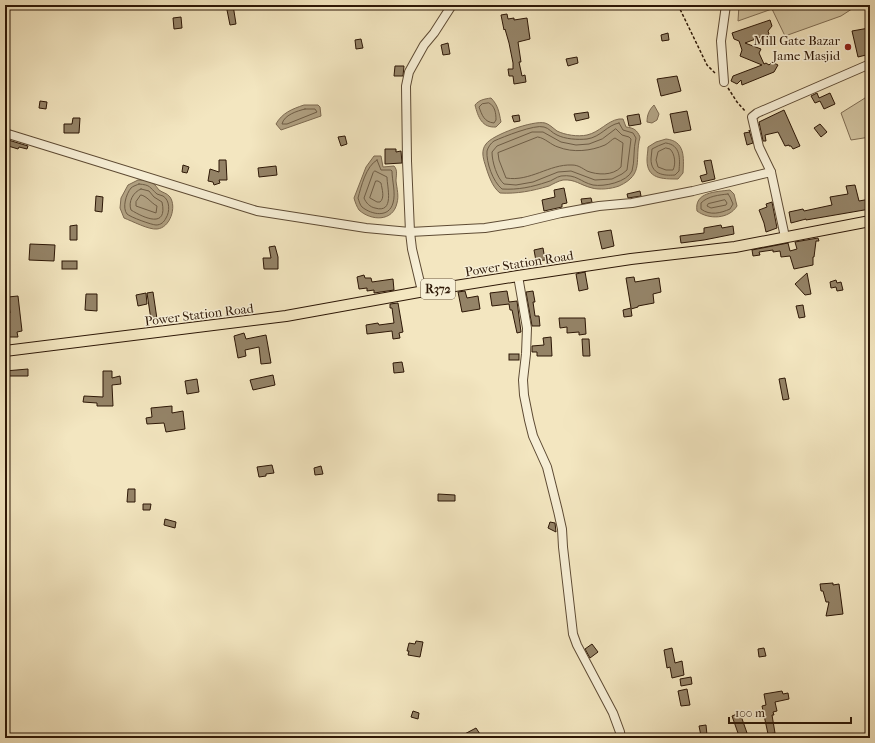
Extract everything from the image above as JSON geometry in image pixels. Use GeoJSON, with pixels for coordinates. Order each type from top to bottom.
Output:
{"type":"FeatureCollection","features":[{"type":"Feature","properties":{"kind":"main road","name":"Power Station Road"},"geometry":{"type":"LineString","coordinates":[[5,351],[286,316],[422,291],[518,276],[631,259],[735,247],[870,221]]}},
{"type":"Feature","properties":{"kind":"street"},"geometry":{"type":"LineString","coordinates":[[422,291],[412,249],[410,232],[405,100],[407,78],[424,44],[452,5]]}},
{"type":"Feature","properties":{"kind":"street"},"geometry":{"type":"LineString","coordinates":[[724,82],[721,41],[726,5]]}},
{"type":"Feature","properties":{"kind":"street"},"geometry":{"type":"LineString","coordinates":[[785,237],[771,172],[759,147],[752,117],[757,113],[870,64]]}},
{"type":"Feature","properties":{"kind":"street"},"geometry":{"type":"LineString","coordinates":[[5,133],[257,211],[366,228],[410,232],[485,228],[523,222],[599,206],[632,203],[693,191],[771,172]]}},
{"type":"Feature","properties":{"kind":"street"},"geometry":{"type":"LineString","coordinates":[[518,276],[527,328],[523,380],[524,395],[532,431],[547,467],[560,517],[573,634],[576,645],[613,713],[621,738]]}},
{"type":"Feature","properties":{"kind":"path"},"geometry":{"type":"LineString","coordinates":[[678,5],[707,65],[724,82],[737,102],[752,117]]}},
{"type":"Feature","properties":{"kind":"shaded area"},"geometry":{"type":"Polygon","coordinates":[[[739,5],[858,5],[841,16],[785,36],[772,9],[738,21],[739,5]]]}},
{"type":"Feature","properties":{"kind":"shaded area"},"geometry":{"type":"Polygon","coordinates":[[[870,92],[870,137],[851,140],[841,113],[865,98],[870,92]]]}},
{"type":"Feature","properties":{"kind":"water"},"geometry":{"type":"Polygon","coordinates":[[[491,98],[497,106],[501,122],[496,127],[487,126],[481,121],[475,105],[482,100],[491,98]]]}},
{"type":"Feature","properties":{"kind":"water"},"geometry":{"type":"Polygon","coordinates":[[[304,105],[318,105],[320,107],[321,116],[281,130],[276,124],[278,120],[284,114],[304,105]]]}},
{"type":"Feature","properties":{"kind":"water"},"geometry":{"type":"Polygon","coordinates":[[[654,105],[659,114],[657,120],[652,123],[647,122],[647,117],[654,105]]]}},
{"type":"Feature","properties":{"kind":"water"},"geometry":{"type":"Polygon","coordinates":[[[623,119],[626,127],[635,130],[640,137],[637,166],[635,171],[632,177],[619,186],[605,189],[595,189],[574,181],[563,180],[531,191],[500,193],[487,172],[483,154],[483,149],[486,144],[496,136],[513,129],[532,124],[545,123],[564,134],[583,136],[592,134],[611,122],[623,119]]]}},
{"type":"Feature","properties":{"kind":"water"},"geometry":{"type":"Polygon","coordinates":[[[666,139],[677,143],[682,151],[683,173],[678,179],[656,177],[650,171],[648,166],[648,147],[656,142],[666,139]]]}},
{"type":"Feature","properties":{"kind":"water"},"geometry":{"type":"Polygon","coordinates":[[[374,156],[381,156],[383,167],[394,166],[396,171],[398,195],[397,203],[391,214],[381,218],[375,218],[364,214],[359,210],[354,198],[366,167],[374,156]]]}},
{"type":"Feature","properties":{"kind":"water"},"geometry":{"type":"Polygon","coordinates":[[[138,180],[152,183],[159,190],[168,195],[172,201],[173,206],[171,216],[166,225],[162,228],[150,228],[124,218],[120,208],[121,198],[128,185],[138,180]]]}},
{"type":"Feature","properties":{"kind":"water"},"geometry":{"type":"Polygon","coordinates":[[[730,190],[734,194],[737,206],[729,214],[713,217],[697,211],[697,205],[702,197],[707,194],[730,190]]]}},
{"type":"Feature","properties":{"kind":"building"},"geometry":{"type":"Polygon","coordinates":[[[226,5],[233,5],[236,24],[230,25],[226,5]]]}},
{"type":"Feature","properties":{"kind":"building"},"geometry":{"type":"Polygon","coordinates":[[[507,14],[508,19],[514,18],[514,20],[527,18],[530,39],[518,42],[521,62],[519,62],[522,76],[525,75],[526,82],[514,84],[513,76],[509,76],[508,69],[513,69],[513,63],[501,15],[507,14]]]}},
{"type":"Feature","properties":{"kind":"building"},"geometry":{"type":"Polygon","coordinates":[[[181,17],[182,28],[174,29],[173,18],[181,17]]]}},
{"type":"Feature","properties":{"kind":"building"},"geometry":{"type":"Polygon","coordinates":[[[770,20],[772,26],[768,31],[769,34],[745,43],[761,49],[759,53],[764,64],[766,63],[769,65],[772,62],[778,65],[774,72],[742,85],[741,80],[737,84],[731,81],[733,76],[762,65],[740,56],[742,50],[739,41],[734,39],[732,33],[770,20]]]}},
{"type":"Feature","properties":{"kind":"building"},"geometry":{"type":"Polygon","coordinates":[[[869,28],[870,54],[858,57],[852,31],[869,28]]]}},
{"type":"Feature","properties":{"kind":"building"},"geometry":{"type":"Polygon","coordinates":[[[668,33],[669,40],[662,41],[661,35],[668,33]]]}},
{"type":"Feature","properties":{"kind":"building"},"geometry":{"type":"Polygon","coordinates":[[[361,39],[363,48],[356,49],[355,40],[361,39]]]}},
{"type":"Feature","properties":{"kind":"building"},"geometry":{"type":"Polygon","coordinates":[[[448,43],[450,54],[443,55],[441,45],[448,43]]]}},
{"type":"Feature","properties":{"kind":"building"},"geometry":{"type":"Polygon","coordinates":[[[577,57],[578,63],[568,66],[566,59],[577,57]]]}},
{"type":"Feature","properties":{"kind":"building"},"geometry":{"type":"Polygon","coordinates":[[[395,66],[404,66],[403,76],[394,76],[395,66]]]}},
{"type":"Feature","properties":{"kind":"building"},"geometry":{"type":"Polygon","coordinates":[[[677,76],[681,91],[661,96],[657,79],[677,76]]]}},
{"type":"Feature","properties":{"kind":"building"},"geometry":{"type":"Polygon","coordinates":[[[817,93],[819,98],[830,93],[835,104],[824,109],[820,101],[815,103],[811,96],[817,93]]]}},
{"type":"Feature","properties":{"kind":"building"},"geometry":{"type":"Polygon","coordinates":[[[40,101],[47,102],[46,109],[39,108],[40,101]]]}},
{"type":"Feature","properties":{"kind":"building"},"geometry":{"type":"Polygon","coordinates":[[[784,110],[800,146],[793,149],[789,145],[785,146],[778,132],[765,135],[766,141],[763,141],[759,122],[784,110]]]}},
{"type":"Feature","properties":{"kind":"building"},"geometry":{"type":"Polygon","coordinates":[[[687,111],[691,130],[674,133],[670,114],[687,111]]]}},
{"type":"Feature","properties":{"kind":"building"},"geometry":{"type":"Polygon","coordinates":[[[588,112],[589,118],[576,121],[574,114],[588,112]]]}},
{"type":"Feature","properties":{"kind":"building"},"geometry":{"type":"Polygon","coordinates":[[[639,114],[641,124],[629,126],[627,116],[639,114]]]}},
{"type":"Feature","properties":{"kind":"building"},"geometry":{"type":"Polygon","coordinates":[[[519,115],[520,121],[514,122],[512,116],[519,115]]]}},
{"type":"Feature","properties":{"kind":"building"},"geometry":{"type":"Polygon","coordinates":[[[73,118],[80,118],[79,133],[64,133],[64,124],[72,124],[73,118]]]}},
{"type":"Feature","properties":{"kind":"building"},"geometry":{"type":"Polygon","coordinates":[[[820,124],[827,132],[821,137],[814,128],[820,124]]]}},
{"type":"Feature","properties":{"kind":"building"},"geometry":{"type":"Polygon","coordinates":[[[750,132],[753,143],[747,145],[744,133],[750,132]]]}},
{"type":"Feature","properties":{"kind":"building"},"geometry":{"type":"Polygon","coordinates":[[[345,136],[347,144],[341,146],[338,137],[345,136]]]}},
{"type":"Feature","properties":{"kind":"building"},"geometry":{"type":"Polygon","coordinates":[[[5,139],[28,146],[27,149],[19,147],[18,149],[5,145],[5,139]]]}},
{"type":"Feature","properties":{"kind":"building"},"geometry":{"type":"Polygon","coordinates":[[[385,149],[396,149],[396,152],[401,151],[402,163],[385,164],[385,149]]]}},
{"type":"Feature","properties":{"kind":"building"},"geometry":{"type":"Polygon","coordinates":[[[219,160],[226,160],[227,180],[219,180],[220,183],[214,185],[213,182],[208,181],[210,169],[219,172],[219,160]]]}},
{"type":"Feature","properties":{"kind":"building"},"geometry":{"type":"Polygon","coordinates":[[[711,160],[715,179],[702,182],[700,176],[707,174],[704,161],[711,160]]]}},
{"type":"Feature","properties":{"kind":"building"},"geometry":{"type":"Polygon","coordinates":[[[183,165],[189,167],[187,173],[182,172],[183,165]]]}},
{"type":"Feature","properties":{"kind":"building"},"geometry":{"type":"Polygon","coordinates":[[[276,166],[277,175],[259,177],[258,168],[276,166]]]}},
{"type":"Feature","properties":{"kind":"building"},"geometry":{"type":"Polygon","coordinates":[[[855,185],[859,201],[870,199],[870,209],[806,219],[791,223],[789,212],[803,209],[804,211],[832,205],[830,197],[848,194],[846,186],[855,185]]]}},
{"type":"Feature","properties":{"kind":"building"},"geometry":{"type":"Polygon","coordinates":[[[564,188],[567,203],[562,204],[562,207],[544,211],[542,200],[555,197],[554,190],[564,188]]]}},
{"type":"Feature","properties":{"kind":"building"},"geometry":{"type":"Polygon","coordinates":[[[640,191],[641,196],[628,198],[627,194],[640,191]]]}},
{"type":"Feature","properties":{"kind":"building"},"geometry":{"type":"Polygon","coordinates":[[[96,196],[103,197],[102,212],[95,211],[96,196]]]}},
{"type":"Feature","properties":{"kind":"building"},"geometry":{"type":"Polygon","coordinates":[[[591,198],[592,202],[582,204],[581,199],[591,198]]]}},
{"type":"Feature","properties":{"kind":"building"},"geometry":{"type":"Polygon","coordinates":[[[772,202],[777,228],[766,232],[759,210],[767,207],[766,204],[772,202]]]}},
{"type":"Feature","properties":{"kind":"building"},"geometry":{"type":"Polygon","coordinates":[[[77,225],[77,240],[70,240],[70,226],[77,225]]]}},
{"type":"Feature","properties":{"kind":"building"},"geometry":{"type":"Polygon","coordinates":[[[721,225],[722,228],[733,226],[734,234],[681,243],[680,236],[704,233],[704,228],[721,225]]]}},
{"type":"Feature","properties":{"kind":"building"},"geometry":{"type":"Polygon","coordinates":[[[611,230],[614,246],[602,249],[598,232],[611,230]]]}},
{"type":"Feature","properties":{"kind":"building"},"geometry":{"type":"Polygon","coordinates":[[[818,238],[819,241],[816,241],[813,265],[794,269],[790,256],[781,257],[780,251],[773,252],[773,250],[759,252],[760,255],[753,256],[752,250],[788,243],[790,251],[797,249],[795,242],[818,238]]]}},
{"type":"Feature","properties":{"kind":"building"},"geometry":{"type":"Polygon","coordinates":[[[30,244],[55,245],[54,261],[29,260],[30,244]]]}},
{"type":"Feature","properties":{"kind":"building"},"geometry":{"type":"Polygon","coordinates":[[[275,246],[278,257],[278,269],[264,269],[263,258],[271,258],[269,247],[275,246]]]}},
{"type":"Feature","properties":{"kind":"building"},"geometry":{"type":"Polygon","coordinates":[[[543,248],[545,260],[536,261],[534,250],[543,248]]]}},
{"type":"Feature","properties":{"kind":"building"},"geometry":{"type":"Polygon","coordinates":[[[62,261],[77,261],[77,269],[62,269],[62,261]]]}},
{"type":"Feature","properties":{"kind":"building"},"geometry":{"type":"Polygon","coordinates":[[[585,272],[588,289],[579,291],[576,274],[585,272]]]}},
{"type":"Feature","properties":{"kind":"building"},"geometry":{"type":"Polygon","coordinates":[[[807,273],[811,294],[805,295],[795,284],[807,273]]]}},
{"type":"Feature","properties":{"kind":"building"},"geometry":{"type":"Polygon","coordinates":[[[364,275],[365,278],[371,278],[372,282],[393,279],[394,290],[374,293],[374,290],[367,291],[367,288],[359,289],[357,277],[364,275]]]}},
{"type":"Feature","properties":{"kind":"building"},"geometry":{"type":"Polygon","coordinates":[[[634,277],[635,282],[659,278],[661,292],[653,294],[654,303],[631,309],[632,316],[624,317],[623,310],[631,308],[626,278],[634,277]]]}},
{"type":"Feature","properties":{"kind":"building"},"geometry":{"type":"Polygon","coordinates":[[[836,280],[837,283],[841,282],[843,290],[837,291],[836,287],[831,288],[830,282],[836,280]]]}},
{"type":"Feature","properties":{"kind":"building"},"geometry":{"type":"Polygon","coordinates":[[[465,291],[467,298],[478,296],[480,309],[462,312],[458,292],[465,291]]]}},
{"type":"Feature","properties":{"kind":"building"},"geometry":{"type":"Polygon","coordinates":[[[507,291],[509,302],[517,301],[521,332],[517,333],[512,310],[510,310],[509,304],[492,306],[490,293],[507,291]]]}},
{"type":"Feature","properties":{"kind":"building"},"geometry":{"type":"Polygon","coordinates":[[[533,291],[535,316],[539,316],[540,326],[532,326],[526,292],[533,291]]]}},
{"type":"Feature","properties":{"kind":"building"},"geometry":{"type":"Polygon","coordinates":[[[153,292],[157,319],[151,320],[147,293],[153,292]]]}},
{"type":"Feature","properties":{"kind":"building"},"geometry":{"type":"Polygon","coordinates":[[[146,293],[147,304],[138,306],[136,295],[146,293]]]}},
{"type":"Feature","properties":{"kind":"building"},"geometry":{"type":"Polygon","coordinates":[[[86,294],[97,294],[97,311],[85,310],[86,294]]]}},
{"type":"Feature","properties":{"kind":"building"},"geometry":{"type":"Polygon","coordinates":[[[18,296],[22,331],[17,332],[18,337],[6,337],[7,313],[10,313],[8,297],[18,296]]]}},
{"type":"Feature","properties":{"kind":"building"},"geometry":{"type":"Polygon","coordinates":[[[398,303],[403,332],[399,333],[400,338],[393,339],[392,331],[367,334],[366,325],[394,323],[390,304],[398,303]]]}},
{"type":"Feature","properties":{"kind":"building"},"geometry":{"type":"Polygon","coordinates":[[[803,305],[805,317],[799,318],[796,306],[803,305]]]}},
{"type":"Feature","properties":{"kind":"building"},"geometry":{"type":"Polygon","coordinates":[[[559,318],[585,318],[586,334],[579,335],[579,332],[567,333],[567,327],[560,328],[559,318]]]}},
{"type":"Feature","properties":{"kind":"building"},"geometry":{"type":"Polygon","coordinates":[[[244,333],[246,339],[266,335],[271,363],[261,364],[259,347],[245,350],[246,356],[238,358],[234,336],[244,333]]]}},
{"type":"Feature","properties":{"kind":"building"},"geometry":{"type":"Polygon","coordinates":[[[551,337],[552,356],[537,356],[537,352],[532,352],[532,346],[544,345],[543,338],[551,337]]]}},
{"type":"Feature","properties":{"kind":"building"},"geometry":{"type":"Polygon","coordinates":[[[582,339],[589,339],[590,356],[583,356],[582,339]]]}},
{"type":"Feature","properties":{"kind":"building"},"geometry":{"type":"Polygon","coordinates":[[[509,354],[519,354],[519,360],[509,360],[509,354]]]}},
{"type":"Feature","properties":{"kind":"building"},"geometry":{"type":"Polygon","coordinates":[[[402,362],[404,372],[394,373],[393,363],[402,362]]]}},
{"type":"Feature","properties":{"kind":"building"},"geometry":{"type":"Polygon","coordinates":[[[28,369],[28,376],[5,376],[5,371],[28,369]]]}},
{"type":"Feature","properties":{"kind":"building"},"geometry":{"type":"Polygon","coordinates":[[[103,371],[112,371],[112,378],[120,376],[121,384],[112,385],[113,406],[97,406],[97,403],[83,402],[84,396],[103,397],[103,371]]]}},
{"type":"Feature","properties":{"kind":"building"},"geometry":{"type":"Polygon","coordinates":[[[273,375],[275,385],[253,390],[250,380],[273,375]]]}},
{"type":"Feature","properties":{"kind":"building"},"geometry":{"type":"Polygon","coordinates":[[[785,378],[789,399],[783,400],[779,379],[785,378]]]}},
{"type":"Feature","properties":{"kind":"building"},"geometry":{"type":"Polygon","coordinates":[[[197,379],[199,392],[187,394],[185,381],[197,379]]]}},
{"type":"Feature","properties":{"kind":"building"},"geometry":{"type":"Polygon","coordinates":[[[172,406],[172,413],[183,411],[185,429],[166,432],[164,423],[147,424],[146,418],[152,417],[151,408],[172,406]]]}},
{"type":"Feature","properties":{"kind":"building"},"geometry":{"type":"Polygon","coordinates":[[[272,465],[274,473],[259,477],[257,467],[272,465]]]}},
{"type":"Feature","properties":{"kind":"building"},"geometry":{"type":"Polygon","coordinates":[[[321,466],[323,474],[315,475],[314,468],[321,466]]]}},
{"type":"Feature","properties":{"kind":"building"},"geometry":{"type":"Polygon","coordinates":[[[128,489],[135,489],[135,502],[127,502],[128,489]]]}},
{"type":"Feature","properties":{"kind":"building"},"geometry":{"type":"Polygon","coordinates":[[[438,494],[455,495],[455,501],[438,501],[438,494]]]}},
{"type":"Feature","properties":{"kind":"building"},"geometry":{"type":"Polygon","coordinates":[[[143,504],[151,504],[150,510],[143,510],[143,504]]]}},
{"type":"Feature","properties":{"kind":"building"},"geometry":{"type":"Polygon","coordinates":[[[165,519],[176,522],[175,528],[164,525],[165,519]]]}},
{"type":"Feature","properties":{"kind":"building"},"geometry":{"type":"Polygon","coordinates":[[[550,522],[555,523],[556,532],[548,528],[550,522]]]}},
{"type":"Feature","properties":{"kind":"building"},"geometry":{"type":"Polygon","coordinates":[[[833,583],[833,585],[839,584],[843,614],[826,616],[829,602],[826,602],[823,591],[821,591],[820,584],[833,583]]]}},
{"type":"Feature","properties":{"kind":"building"},"geometry":{"type":"Polygon","coordinates":[[[416,641],[423,642],[420,657],[408,655],[409,651],[407,651],[409,643],[415,644],[416,641]]]}},
{"type":"Feature","properties":{"kind":"building"},"geometry":{"type":"Polygon","coordinates":[[[592,644],[598,652],[590,658],[585,649],[592,644]]]}},
{"type":"Feature","properties":{"kind":"building"},"geometry":{"type":"Polygon","coordinates":[[[672,648],[675,663],[682,661],[684,675],[672,678],[670,667],[667,668],[664,650],[672,648]]]}},
{"type":"Feature","properties":{"kind":"building"},"geometry":{"type":"Polygon","coordinates":[[[764,648],[766,656],[759,657],[758,649],[764,648]]]}},
{"type":"Feature","properties":{"kind":"building"},"geometry":{"type":"Polygon","coordinates":[[[691,677],[692,684],[681,686],[680,679],[691,677]]]}},
{"type":"Feature","properties":{"kind":"building"},"geometry":{"type":"Polygon","coordinates":[[[687,689],[690,705],[681,706],[678,691],[687,689]]]}},
{"type":"Feature","properties":{"kind":"building"},"geometry":{"type":"Polygon","coordinates":[[[782,691],[783,694],[788,693],[789,699],[775,702],[777,711],[773,712],[774,715],[772,715],[775,733],[768,734],[762,706],[766,705],[764,694],[782,691]]]}},
{"type":"Feature","properties":{"kind":"building"},"geometry":{"type":"Polygon","coordinates":[[[413,711],[419,713],[418,719],[411,717],[413,711]]]}},
{"type":"Feature","properties":{"kind":"building"},"geometry":{"type":"Polygon","coordinates":[[[740,713],[747,733],[739,736],[732,716],[740,713]]]}},
{"type":"Feature","properties":{"kind":"building"},"geometry":{"type":"Polygon","coordinates":[[[706,725],[707,735],[701,736],[699,726],[706,725]]]}},
{"type":"Feature","properties":{"kind":"building"},"geometry":{"type":"Polygon","coordinates":[[[476,728],[480,734],[472,738],[457,738],[476,728]]]}},
{"type":"Feature","properties":{"kind":"place","name":"Mill Gate Bazar Jame Masjid"},"geometry":{"type":"Point","coordinates":[848,47]}}]}
